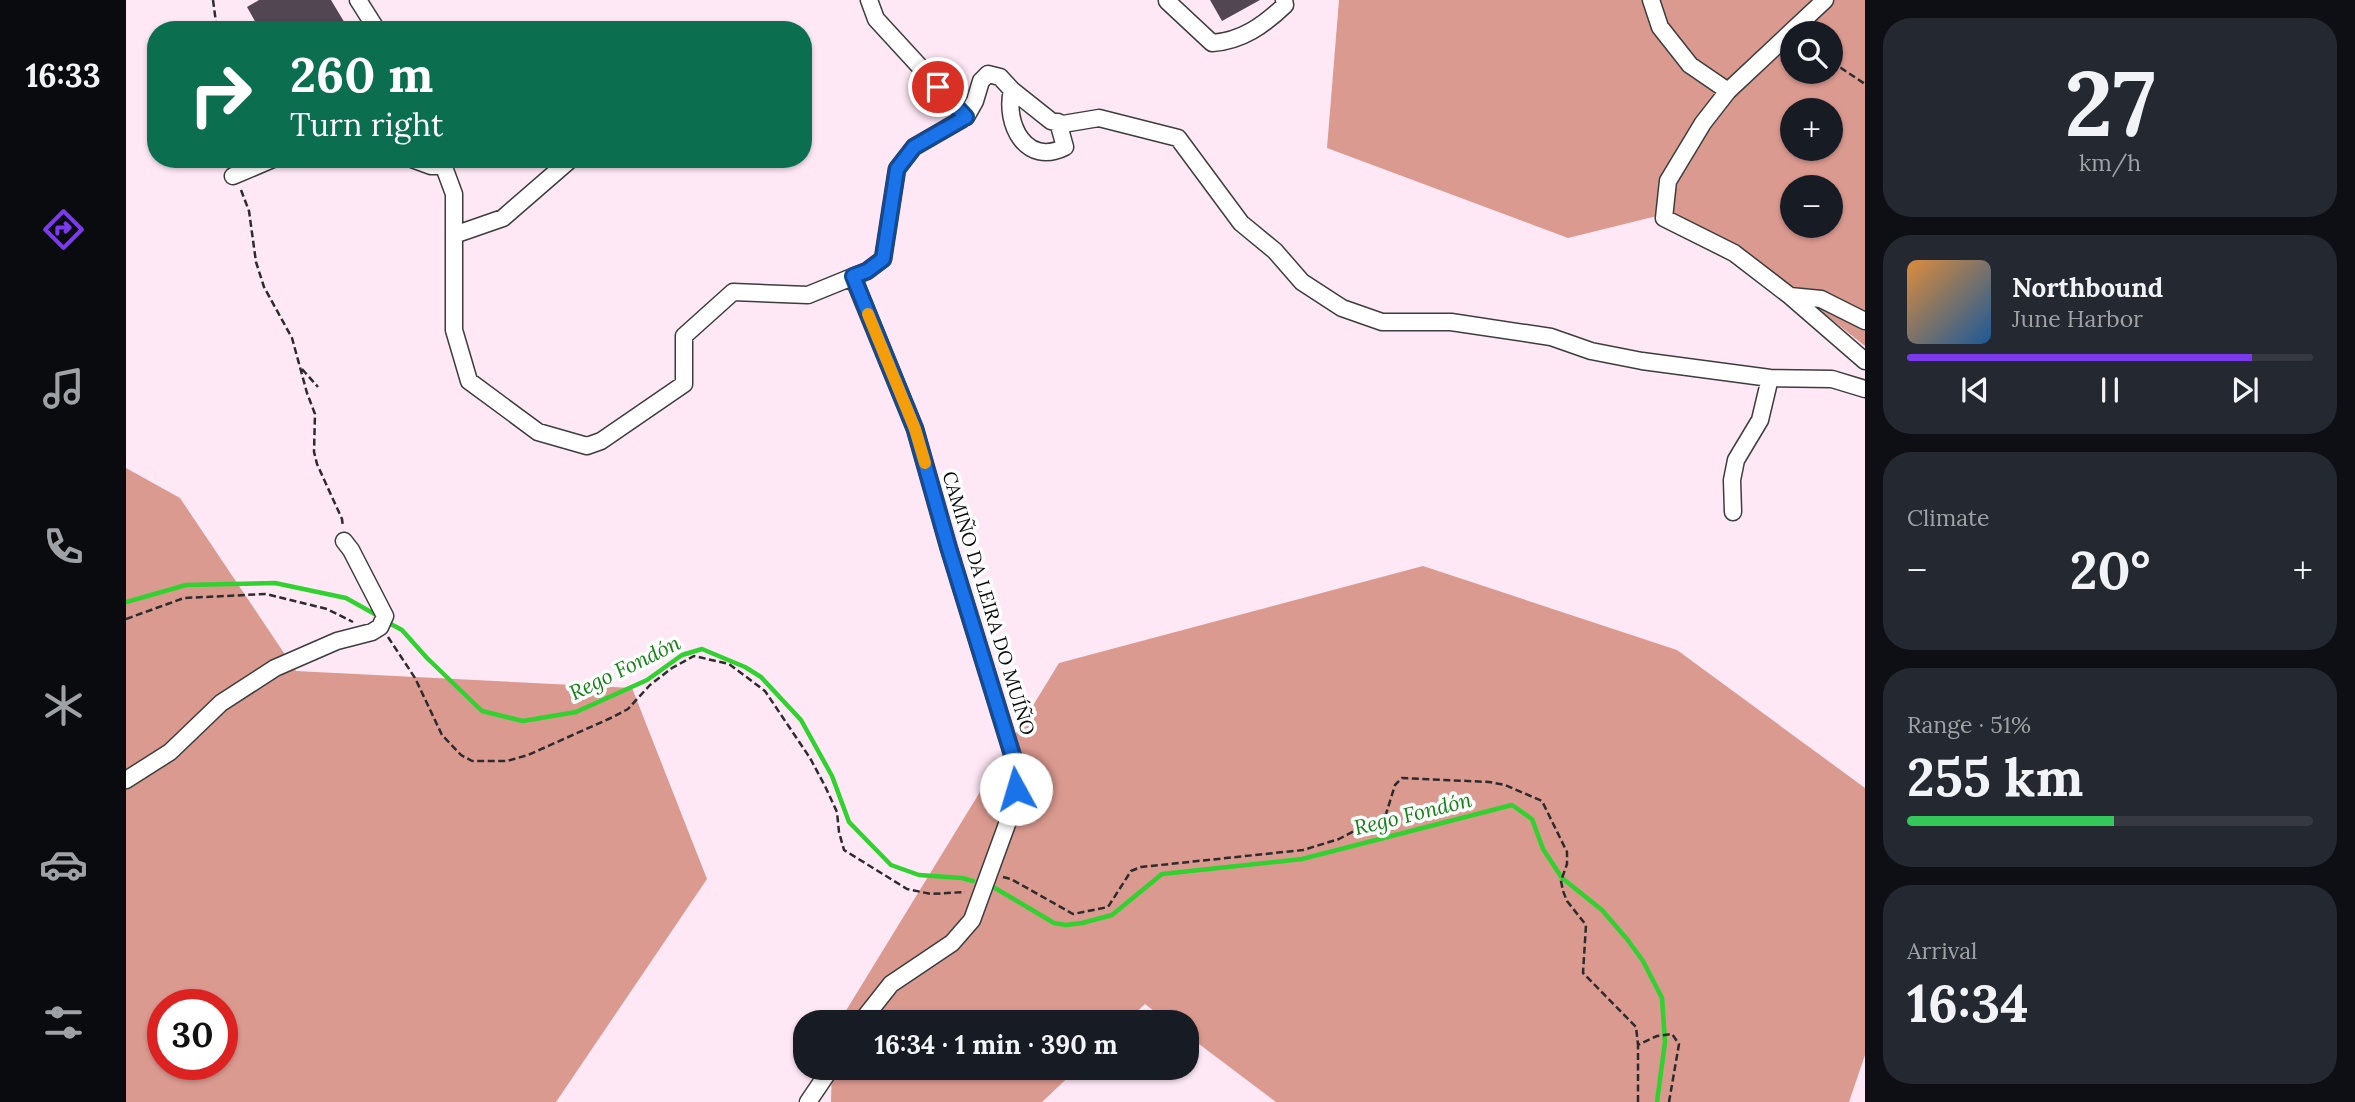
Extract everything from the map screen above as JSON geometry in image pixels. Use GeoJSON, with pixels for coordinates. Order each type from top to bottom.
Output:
{"type":"FeatureCollection","features":[{"type":"Feature","properties":{"kind":"street"},"geometry":{"type":"LineString","coordinates":[[358,0],[371,21]]}},
{"type":"Feature","properties":{"kind":"street"},"geometry":{"type":"LineString","coordinates":[[869,0],[876,19],[966,117]]}},
{"type":"Feature","properties":{"kind":"street"},"geometry":{"type":"LineString","coordinates":[[1167,1],[1212,43],[1224,42],[1263,26],[1285,5],[1284,0]]}},
{"type":"Feature","properties":{"kind":"street"},"geometry":{"type":"LineString","coordinates":[[1651,0],[1660,27],[1690,65],[1728,92]]}},
{"type":"Feature","properties":{"kind":"street"},"geometry":{"type":"LineString","coordinates":[[1825,0],[1728,92],[1703,123],[1668,181],[1664,218],[1734,253],[1790,296],[1865,361]]}},
{"type":"Feature","properties":{"kind":"street"},"geometry":{"type":"LineString","coordinates":[[444,168],[454,194],[454,330],[469,381],[538,432],[587,446],[601,441],[684,384],[684,336],[733,292],[808,295],[867,271],[883,259],[897,169],[914,147],[966,117],[975,101],[981,81],[988,74],[1000,77],[1051,121],[1063,124],[1098,118],[1178,138],[1241,223],[1275,251],[1302,282],[1342,308],[1382,322],[1451,322],[1551,337],[1591,351],[1642,361],[1770,378],[1832,379],[1865,389]]}},
{"type":"Feature","properties":{"kind":"street"},"geometry":{"type":"LineString","coordinates":[[1012,90],[1009,104],[1011,122],[1025,144],[1036,152],[1055,152],[1065,148],[1058,122]]}},
{"type":"Feature","properties":{"kind":"street"},"geometry":{"type":"LineString","coordinates":[[233,176],[252,168]]}},
{"type":"Feature","properties":{"kind":"street"},"geometry":{"type":"LineString","coordinates":[[454,235],[503,218],[561,168]]}},
{"type":"Feature","properties":{"kind":"street","name":"CAMIÑO DA LEIRA DO MUÍÑO"},"geometry":{"type":"LineString","coordinates":[[853,276],[915,429],[1018,773],[1014,805],[972,919],[952,943],[891,984],[870,1010]]}},
{"type":"Feature","properties":{"kind":"street"},"geometry":{"type":"LineString","coordinates":[[1790,296],[1821,299],[1865,321]]}},
{"type":"Feature","properties":{"kind":"street"},"geometry":{"type":"LineString","coordinates":[[1733,512],[1732,480],[1736,460],[1760,420],[1770,378]]}},
{"type":"Feature","properties":{"kind":"street"},"geometry":{"type":"LineString","coordinates":[[126,780],[170,752],[220,704],[275,668],[337,641],[376,629],[384,616],[352,550],[344,541]]}},
{"type":"Feature","properties":{"kind":"street"},"geometry":{"type":"LineString","coordinates":[[808,1102],[823,1080]]}},
{"type":"Feature","properties":{"kind":"path"},"geometry":{"type":"LineString","coordinates":[[212,0],[216,21]]}},
{"type":"Feature","properties":{"kind":"path"},"geometry":{"type":"LineString","coordinates":[[1843,69],[1865,84]]}},
{"type":"Feature","properties":{"kind":"path"},"geometry":{"type":"LineString","coordinates":[[233,176],[249,211],[256,262],[264,287],[292,338],[315,414],[314,452],[317,464],[342,519],[344,541]]}},
{"type":"Feature","properties":{"kind":"path"},"geometry":{"type":"LineString","coordinates":[[300,367],[318,387]]}},
{"type":"Feature","properties":{"kind":"path"},"geometry":{"type":"LineString","coordinates":[[126,619],[184,598],[266,594],[327,609],[376,629],[408,667],[442,735],[461,755],[472,761],[507,761],[528,755],[613,717],[628,709],[650,685],[672,668],[694,656],[729,664],[765,691],[810,758],[837,811],[844,849],[907,889],[931,894],[960,893],[1004,877],[1068,913],[1087,913],[1108,907],[1131,871],[1141,867],[1303,850],[1339,839],[1386,814],[1395,785],[1402,779],[1506,785],[1542,801],[1567,852],[1567,864],[1561,881],[1567,901],[1586,925],[1583,973],[1636,1027],[1639,1045],[1638,1102]]}},
{"type":"Feature","properties":{"kind":"path"},"geometry":{"type":"LineString","coordinates":[[1639,1045],[1657,1036],[1672,1034],[1679,1044],[1669,1102]]}},
{"type":"Feature","properties":{"kind":"shaded area"},"geometry":{"type":"Polygon","coordinates":[[[1339,0],[1865,0],[1865,346],[1737,245],[1669,213],[1568,238],[1327,148],[1339,0]]]}},
{"type":"Feature","properties":{"kind":"shaded area"},"geometry":{"type":"Polygon","coordinates":[[[126,468],[180,498],[296,671],[632,688],[707,879],[556,1102],[126,1102],[126,468]]]}},
{"type":"Feature","properties":{"kind":"shaded area"},"geometry":{"type":"Polygon","coordinates":[[[1423,566],[1677,650],[1865,788],[1865,1055],[1849,1102],[1276,1102],[1199,1044],[1199,1010],[1153,1010],[1145,1004],[1139,1010],[846,1010],[1059,663],[1423,566]]]}},
{"type":"Feature","properties":{"kind":"shaded area"},"geometry":{"type":"Polygon","coordinates":[[[832,1080],[1065,1080],[1042,1102],[831,1102],[832,1080]]]}},
{"type":"Feature","properties":{"kind":"building"},"geometry":{"type":"Polygon","coordinates":[[[259,0],[331,0],[344,21],[255,21],[247,7],[259,0]]]}},
{"type":"Feature","properties":{"kind":"building"},"geometry":{"type":"Polygon","coordinates":[[[1210,0],[1260,0],[1222,21],[1210,0]]]}},
{"type":"Feature","properties":{"kind":"waterway","name":"Rego Fondón"},"geometry":{"type":"LineString","coordinates":[[126,602],[186,585],[275,583],[346,598],[380,617]]}},
{"type":"Feature","properties":{"kind":"waterway","name":"Rego Fondón"},"geometry":{"type":"LineString","coordinates":[[387,622],[402,630],[482,711],[523,721],[576,712],[647,680],[682,655],[702,649],[745,667],[761,677],[801,720],[832,776],[849,822],[891,865],[919,875],[973,881]]}},
{"type":"Feature","properties":{"kind":"waterway","name":"Rego Fondón"},"geometry":{"type":"LineString","coordinates":[[995,888],[1054,923],[1082,923],[1112,915],[1162,874],[1302,859],[1512,805],[1532,819],[1543,849],[1562,878],[1602,910],[1627,939],[1643,961],[1662,998],[1665,1042],[1657,1102]]}},
{"type":"Feature","properties":{"kind":"slow traffic"},"geometry":{"type":"LineString","coordinates":[[868,314],[915,429],[925,463]]}},
{"type":"Feature","properties":{"kind":"route"},"geometry":{"type":"LineString","coordinates":[[938,87],[966,117],[914,147],[897,169],[883,259],[867,271],[853,276],[915,429],[1018,773],[1016,789]]}}]}
